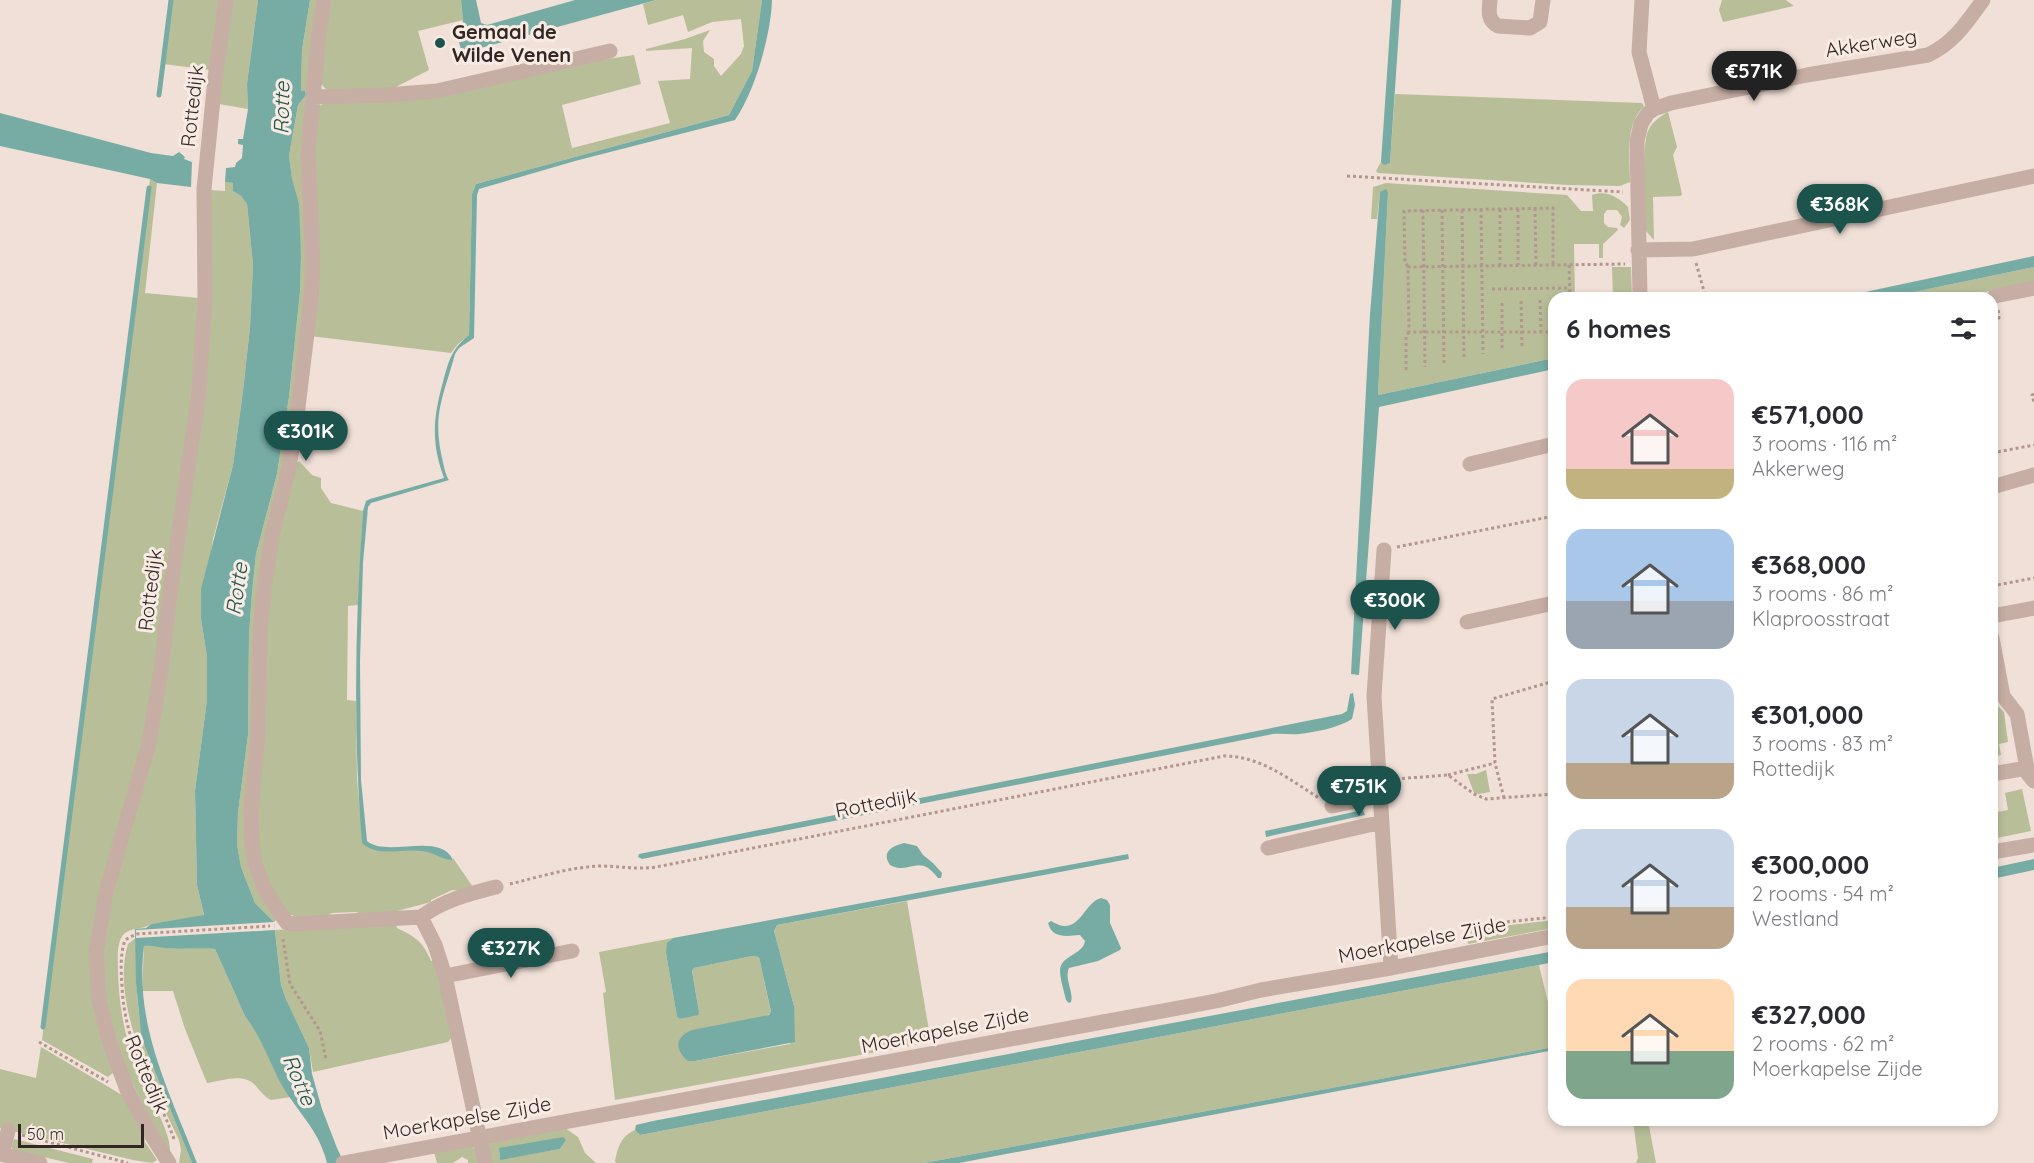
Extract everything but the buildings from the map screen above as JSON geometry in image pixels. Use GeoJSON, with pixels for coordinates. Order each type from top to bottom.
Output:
{"type":"FeatureCollection","features":[{"type":"Feature","properties":{"kind":"street","name":"Rottedijk"},"geometry":{"type":"LineString","coordinates":[[169,1162],[127,1090],[110,1044],[99,1001],[96,964],[106,892],[149,743],[160,679],[198,399],[205,300],[204,189],[216,70],[226,0]]}},
{"type":"Feature","properties":{"kind":"street"},"geometry":{"type":"LineString","coordinates":[[324,0],[318,41],[308,171],[313,264],[311,300],[295,432],[273,531],[264,587],[260,633],[258,742],[251,810],[255,863],[281,924],[421,917],[433,908],[457,897],[496,887]]}},
{"type":"Feature","properties":{"kind":"street"},"geometry":{"type":"LineString","coordinates":[[1490,0],[1490,17],[1494,24],[1530,28],[1540,22],[1543,0]]}},
{"type":"Feature","properties":{"kind":"street"},"geometry":{"type":"LineString","coordinates":[[1640,292],[1637,141],[1644,118],[1654,109],[1639,52],[1642,0]]}},
{"type":"Feature","properties":{"kind":"street","name":"Akkerweg"},"geometry":{"type":"LineString","coordinates":[[1654,109],[1692,98],[1807,75],[1928,55],[1940,50],[1957,35],[1983,0]]}},
{"type":"Feature","properties":{"kind":"street"},"geometry":{"type":"LineString","coordinates":[[313,97],[437,91],[610,51]]}},
{"type":"Feature","properties":{"kind":"street"},"geometry":{"type":"LineString","coordinates":[[1638,256],[1693,249],[2033,178]]}},
{"type":"Feature","properties":{"kind":"street"},"geometry":{"type":"LineString","coordinates":[[1998,295],[2034,288]]}},
{"type":"Feature","properties":{"kind":"street"},"geometry":{"type":"LineString","coordinates":[[1470,464],[1548,445]]}},
{"type":"Feature","properties":{"kind":"street"},"geometry":{"type":"LineString","coordinates":[[1998,486],[2034,475]]}},
{"type":"Feature","properties":{"kind":"street"},"geometry":{"type":"LineString","coordinates":[[1384,550],[1374,696],[1391,968]]}},
{"type":"Feature","properties":{"kind":"street"},"geometry":{"type":"LineString","coordinates":[[1467,622],[1548,604]]}},
{"type":"Feature","properties":{"kind":"street"},"geometry":{"type":"LineString","coordinates":[[1998,615],[2034,608]]}},
{"type":"Feature","properties":{"kind":"street"},"geometry":{"type":"LineString","coordinates":[[1998,670],[2003,696],[2017,714],[2031,775],[1998,774]]}},
{"type":"Feature","properties":{"kind":"street"},"geometry":{"type":"LineString","coordinates":[[1332,806],[1380,790]]}},
{"type":"Feature","properties":{"kind":"street"},"geometry":{"type":"LineString","coordinates":[[1268,848],[1382,822]]}},
{"type":"Feature","properties":{"kind":"street"},"geometry":{"type":"LineString","coordinates":[[1998,851],[2034,845]]}},
{"type":"Feature","properties":{"kind":"street"},"geometry":{"type":"LineString","coordinates":[[421,917],[435,945],[445,976],[484,1163]]}},
{"type":"Feature","properties":{"kind":"street","name":"Moerkapelse Zijde"},"geometry":{"type":"LineString","coordinates":[[346,1162],[1548,937]]}},
{"type":"Feature","properties":{"kind":"street"},"geometry":{"type":"LineString","coordinates":[[445,976],[572,951]]}},
{"type":"Feature","properties":{"kind":"street"},"geometry":{"type":"LineString","coordinates":[[8,1131],[1,1154],[39,1163]]}},
{"type":"Feature","properties":{"kind":"path"},"geometry":{"type":"LineString","coordinates":[[1347,176],[1637,193]]}},
{"type":"Feature","properties":{"kind":"path"},"geometry":{"type":"LineString","coordinates":[[1535,208],[1536,265]]}},
{"type":"Feature","properties":{"kind":"path"},"geometry":{"type":"LineString","coordinates":[[1406,370],[1406,336],[1409,332],[1404,211],[1553,208],[1553,265]]}},
{"type":"Feature","properties":{"kind":"path"},"geometry":{"type":"LineString","coordinates":[[1481,209],[1483,354]]}},
{"type":"Feature","properties":{"kind":"path"},"geometry":{"type":"LineString","coordinates":[[1500,209],[1500,266]]}},
{"type":"Feature","properties":{"kind":"path"},"geometry":{"type":"LineString","coordinates":[[1518,209],[1518,265]]}},
{"type":"Feature","properties":{"kind":"path"},"geometry":{"type":"LineString","coordinates":[[1423,210],[1425,367]]}},
{"type":"Feature","properties":{"kind":"path"},"geometry":{"type":"LineString","coordinates":[[1442,210],[1444,363]]}},
{"type":"Feature","properties":{"kind":"path"},"geometry":{"type":"LineString","coordinates":[[1462,210],[1464,359]]}},
{"type":"Feature","properties":{"kind":"path"},"geometry":{"type":"LineString","coordinates":[[1693,249],[1704,292]]}},
{"type":"Feature","properties":{"kind":"path"},"geometry":{"type":"LineString","coordinates":[[1408,267],[1569,265],[1638,256]]}},
{"type":"Feature","properties":{"kind":"path"},"geometry":{"type":"LineString","coordinates":[[1569,265],[1570,292]]}},
{"type":"Feature","properties":{"kind":"path"},"geometry":{"type":"LineString","coordinates":[[1492,289],[1570,288]]}},
{"type":"Feature","properties":{"kind":"path"},"geometry":{"type":"LineString","coordinates":[[1540,300],[1540,332]]}},
{"type":"Feature","properties":{"kind":"path"},"geometry":{"type":"LineString","coordinates":[[1521,301],[1522,346]]}},
{"type":"Feature","properties":{"kind":"path"},"geometry":{"type":"LineString","coordinates":[[1502,303],[1502,349]]}},
{"type":"Feature","properties":{"kind":"path"},"geometry":{"type":"LineString","coordinates":[[1409,332],[1548,331]]}},
{"type":"Feature","properties":{"kind":"path"},"geometry":{"type":"LineString","coordinates":[[2034,394],[2032,395],[2034,402]]}},
{"type":"Feature","properties":{"kind":"path"},"geometry":{"type":"LineString","coordinates":[[1998,452],[2034,445]]}},
{"type":"Feature","properties":{"kind":"path"},"geometry":{"type":"LineString","coordinates":[[1384,550],[1548,517]]}},
{"type":"Feature","properties":{"kind":"path"},"geometry":{"type":"LineString","coordinates":[[1998,585],[2034,578]]}},
{"type":"Feature","properties":{"kind":"path"},"geometry":{"type":"LineString","coordinates":[[1503,798],[1495,763],[1492,699],[1548,683]]}},
{"type":"Feature","properties":{"kind":"path","name":"Rottedijk"},"geometry":{"type":"LineString","coordinates":[[496,887],[581,868],[656,867],[1224,756],[1248,758],[1260,762],[1332,806]]}},
{"type":"Feature","properties":{"kind":"path"},"geometry":{"type":"LineString","coordinates":[[1380,790],[1395,779],[1448,775],[1495,763]]}},
{"type":"Feature","properties":{"kind":"path"},"geometry":{"type":"LineString","coordinates":[[1448,775],[1474,794],[1486,799],[1548,794]]}},
{"type":"Feature","properties":{"kind":"path"},"geometry":{"type":"LineString","coordinates":[[1477,925],[1548,918]]}},
{"type":"Feature","properties":{"kind":"path"},"geometry":{"type":"LineString","coordinates":[[169,1162],[175,1153],[175,1143],[136,1054],[125,1015],[121,978],[125,940],[136,934],[281,924],[290,984],[320,1031],[326,1059]]}},
{"type":"Feature","properties":{"kind":"path"},"geometry":{"type":"LineString","coordinates":[[39,1042],[127,1090]]}},
{"type":"Feature","properties":{"kind":"path"},"geometry":{"type":"LineString","coordinates":[[8,1131],[128,1163]]}},
{"type":"Feature","properties":{"kind":"green space"},"geometry":{"type":"Polygon","coordinates":[[[171,0],[223,0],[211,70],[163,64],[171,0]]]}},
{"type":"Feature","properties":{"kind":"green space"},"geometry":{"type":"Polygon","coordinates":[[[230,0],[258,0],[247,84],[248,109],[219,104],[230,0]]]}},
{"type":"Feature","properties":{"kind":"green space"},"geometry":{"type":"Polygon","coordinates":[[[310,0],[320,0],[309,266],[293,417],[265,552],[247,824],[278,919],[274,922],[255,903],[241,867],[237,844],[238,813],[248,735],[249,635],[256,554],[277,474],[289,397],[300,292],[301,257],[289,156],[298,105],[306,95],[305,91],[301,92],[302,50],[310,0]]]}},
{"type":"Feature","properties":{"kind":"green space"},"geometry":{"type":"Polygon","coordinates":[[[327,0],[461,0],[463,20],[418,31],[429,70],[388,91],[328,91],[320,83],[327,0]]]}},
{"type":"Feature","properties":{"kind":"green space"},"geometry":{"type":"Polygon","coordinates":[[[656,0],[762,0],[752,71],[729,115],[476,184],[472,194],[469,335],[451,353],[310,336],[311,180],[319,106],[330,101],[634,55],[641,84],[562,105],[572,148],[670,123],[658,81],[690,79],[692,48],[646,51],[646,49],[710,30],[703,41],[704,52],[714,59],[714,66],[721,76],[741,54],[744,46],[741,19],[712,22],[688,32],[683,15],[648,25],[643,4],[656,0]]]}},
{"type":"Feature","properties":{"kind":"green space"},"geometry":{"type":"Polygon","coordinates":[[[1722,0],[1786,0],[1794,6],[1723,22],[1719,10],[1722,0]]]}},
{"type":"Feature","properties":{"kind":"green space"},"geometry":{"type":"Polygon","coordinates":[[[1395,94],[1642,103],[1644,106],[1633,123],[1631,132],[1630,182],[1620,186],[1568,185],[1378,173],[1376,171],[1381,162],[1390,163],[1395,94]]]}},
{"type":"Feature","properties":{"kind":"green space"},"geometry":{"type":"Polygon","coordinates":[[[1668,112],[1677,147],[1673,155],[1682,194],[1681,196],[1653,197],[1654,240],[1646,231],[1644,164],[1646,139],[1652,125],[1668,112]]]}},
{"type":"Feature","properties":{"kind":"green space"},"geometry":{"type":"Polygon","coordinates":[[[150,179],[157,183],[145,293],[199,298],[199,338],[150,718],[97,918],[114,1072],[108,1077],[42,1040],[150,179]]]}},
{"type":"Feature","properties":{"kind":"green space"},"geometry":{"type":"Polygon","coordinates":[[[225,182],[233,183],[233,191],[247,204],[253,265],[250,327],[233,465],[213,539],[201,619],[207,657],[207,700],[195,791],[197,885],[204,916],[151,924],[126,932],[119,943],[118,953],[120,998],[126,1036],[139,1074],[167,1133],[170,1151],[161,1140],[122,1063],[104,1005],[101,940],[170,625],[210,190],[225,191],[225,182]]]}},
{"type":"Feature","properties":{"kind":"green space"},"geometry":{"type":"Polygon","coordinates":[[[1386,183],[1567,195],[1581,211],[1593,211],[1592,195],[1602,193],[1616,197],[1628,207],[1630,220],[1624,228],[1620,225],[1622,217],[1617,210],[1607,210],[1604,214],[1604,223],[1618,230],[1603,244],[1603,258],[1599,258],[1599,244],[1574,244],[1575,292],[1548,292],[1548,359],[1378,395],[1388,193],[1380,192],[1377,219],[1371,219],[1373,187],[1386,183]]]}},
{"type":"Feature","properties":{"kind":"green space"},"geometry":{"type":"Polygon","coordinates":[[[1612,267],[1631,267],[1632,292],[1613,292],[1612,267]]]}},
{"type":"Feature","properties":{"kind":"green space"},"geometry":{"type":"Polygon","coordinates":[[[2034,267],[2034,283],[1985,292],[1914,292],[2034,267]]]}},
{"type":"Feature","properties":{"kind":"green space"},"geometry":{"type":"Polygon","coordinates":[[[299,461],[312,475],[321,478],[321,488],[331,503],[363,511],[358,605],[348,606],[347,700],[356,701],[357,779],[363,843],[385,851],[420,850],[453,860],[453,858],[473,887],[462,891],[452,890],[431,902],[386,914],[332,913],[325,917],[302,919],[286,913],[266,883],[255,834],[270,569],[294,465],[299,461]]]}},
{"type":"Feature","properties":{"kind":"green space"},"geometry":{"type":"Polygon","coordinates":[[[1998,706],[2004,712],[2008,742],[1999,744],[2001,755],[1998,756],[1998,706]]]}},
{"type":"Feature","properties":{"kind":"green space"},"geometry":{"type":"Polygon","coordinates":[[[1486,770],[1490,792],[1474,793],[1467,774],[1476,774],[1486,770]]]}},
{"type":"Feature","properties":{"kind":"green space"},"geometry":{"type":"Polygon","coordinates":[[[2022,789],[2031,831],[1998,838],[1998,812],[2008,810],[2005,793],[2022,789]]]}},
{"type":"Feature","properties":{"kind":"green space"},"geometry":{"type":"Polygon","coordinates":[[[907,901],[931,1042],[615,1100],[603,993],[606,992],[599,952],[673,938],[670,940],[666,953],[677,1017],[680,1019],[699,1012],[692,971],[694,968],[752,956],[759,957],[771,1013],[688,1061],[695,1061],[790,1044],[794,1006],[774,931],[777,925],[907,901]]]}},
{"type":"Feature","properties":{"kind":"green space"},"geometry":{"type":"Polygon","coordinates":[[[1548,921],[1548,929],[1468,944],[1467,930],[1548,921]]]}},
{"type":"Feature","properties":{"kind":"green space"},"geometry":{"type":"Polygon","coordinates":[[[396,924],[397,928],[418,941],[431,961],[436,961],[452,1037],[448,1042],[313,1072],[309,1048],[281,985],[275,930],[396,924]]]}},
{"type":"Feature","properties":{"kind":"green space"},"geometry":{"type":"Polygon","coordinates":[[[136,938],[138,1006],[145,1047],[192,1163],[179,1163],[181,1150],[179,1140],[147,1070],[130,1018],[125,992],[124,967],[128,944],[136,938]]]}},
{"type":"Feature","properties":{"kind":"green space"},"geometry":{"type":"Polygon","coordinates":[[[144,946],[168,948],[215,949],[245,1016],[291,1097],[271,1100],[254,1084],[238,1078],[207,1083],[185,1029],[173,991],[142,991],[144,946]]]}},
{"type":"Feature","properties":{"kind":"green space"},"geometry":{"type":"Polygon","coordinates":[[[1539,965],[1548,1003],[1548,1048],[924,1163],[616,1163],[617,1151],[626,1135],[635,1130],[640,1135],[1539,965]]]}},
{"type":"Feature","properties":{"kind":"green space"},"geometry":{"type":"Polygon","coordinates":[[[41,1047],[122,1095],[144,1131],[145,1142],[157,1160],[152,1163],[133,1160],[0,1128],[0,1069],[36,1078],[41,1047]]]}},
{"type":"Feature","properties":{"kind":"green space"},"geometry":{"type":"Polygon","coordinates":[[[1634,1126],[1649,1126],[1656,1163],[1636,1163],[1638,1158],[1634,1126]]]}},
{"type":"Feature","properties":{"kind":"green space"},"geometry":{"type":"Polygon","coordinates":[[[565,1128],[578,1137],[585,1153],[596,1163],[488,1163],[485,1143],[565,1128]],[[566,1140],[499,1149],[500,1159],[560,1149],[566,1140]]]}},
{"type":"Feature","properties":{"kind":"green space"},"geometry":{"type":"Polygon","coordinates":[[[14,1139],[93,1159],[92,1163],[69,1163],[13,1150],[11,1147],[14,1139]]]}},
{"type":"Feature","properties":{"kind":"green space"},"geometry":{"type":"Polygon","coordinates":[[[470,1144],[477,1151],[479,1163],[468,1163],[468,1160],[462,1157],[453,1163],[437,1163],[433,1149],[470,1144]]]}},
{"type":"Feature","properties":{"kind":"water","name":"Rotte"},"geometry":{"type":"Polygon","coordinates":[[[258,0],[310,0],[302,50],[301,91],[305,91],[306,95],[298,105],[289,156],[299,204],[300,292],[289,397],[277,474],[256,554],[249,635],[248,735],[238,813],[237,844],[241,867],[255,903],[274,922],[281,985],[309,1048],[312,1074],[322,1109],[344,1163],[327,1163],[319,1140],[280,1082],[260,1040],[245,1016],[215,949],[170,949],[144,946],[142,975],[149,1030],[165,1084],[197,1163],[192,1163],[145,1047],[141,1033],[136,983],[135,929],[204,915],[197,885],[195,791],[207,700],[207,657],[201,619],[201,589],[233,465],[250,327],[253,265],[247,204],[233,191],[233,183],[225,182],[226,168],[235,167],[242,158],[243,145],[238,144],[238,139],[243,139],[248,109],[247,84],[258,0]]]}},
{"type":"Feature","properties":{"kind":"water"},"geometry":{"type":"Polygon","coordinates":[[[461,0],[476,0],[481,23],[487,25],[575,0],[656,0],[462,53],[458,38],[463,20],[461,0]]]}},
{"type":"Feature","properties":{"kind":"water"},"geometry":{"type":"Polygon","coordinates":[[[762,0],[772,0],[769,29],[755,79],[735,120],[575,161],[479,189],[474,338],[459,348],[455,354],[443,393],[439,417],[439,443],[449,480],[371,503],[368,507],[363,563],[360,661],[361,780],[367,841],[376,846],[387,847],[437,847],[453,860],[422,851],[383,851],[368,848],[362,843],[356,719],[358,594],[363,511],[366,501],[370,499],[444,478],[435,442],[435,419],[449,361],[454,351],[469,335],[472,194],[476,184],[729,115],[752,71],[762,0]]]}},
{"type":"Feature","properties":{"kind":"water"},"geometry":{"type":"Polygon","coordinates":[[[1392,0],[1401,0],[1390,163],[1384,165],[1381,162],[1392,0]]]}},
{"type":"Feature","properties":{"kind":"water"},"geometry":{"type":"Polygon","coordinates":[[[0,113],[151,153],[173,156],[179,152],[185,157],[184,159],[192,162],[191,187],[157,183],[150,179],[0,146],[0,113]]]}},
{"type":"Feature","properties":{"kind":"water"},"geometry":{"type":"Polygon","coordinates":[[[1386,189],[1388,193],[1378,395],[1548,359],[1548,370],[1379,407],[1359,675],[1351,674],[1370,314],[1380,192],[1386,189]]]}},
{"type":"Feature","properties":{"kind":"water"},"geometry":{"type":"Polygon","coordinates":[[[2034,256],[2034,267],[1914,292],[1865,292],[2034,256]]]}},
{"type":"Feature","properties":{"kind":"water"},"geometry":{"type":"Polygon","coordinates":[[[1353,693],[1355,705],[1352,719],[1326,729],[1299,734],[1273,734],[642,859],[638,857],[639,854],[1342,714],[1347,711],[1350,694],[1353,693]]]}},
{"type":"Feature","properties":{"kind":"water"},"geometry":{"type":"Polygon","coordinates":[[[1363,810],[1365,815],[1266,837],[1265,831],[1363,810]]]}},
{"type":"Feature","properties":{"kind":"water"},"geometry":{"type":"Polygon","coordinates":[[[904,843],[917,846],[942,873],[941,878],[920,865],[897,868],[890,865],[887,853],[895,846],[904,843]]]}},
{"type":"Feature","properties":{"kind":"water"},"geometry":{"type":"Polygon","coordinates":[[[1128,854],[1129,859],[777,925],[774,931],[794,1006],[795,1042],[695,1061],[688,1061],[680,1052],[678,1044],[682,1036],[692,1030],[769,1015],[771,1012],[759,957],[752,956],[694,968],[692,971],[698,1015],[680,1019],[677,1017],[666,953],[667,943],[673,938],[1128,854]]]}},
{"type":"Feature","properties":{"kind":"water"},"geometry":{"type":"Polygon","coordinates":[[[2034,859],[2034,870],[1998,878],[1998,867],[2034,859]]]}},
{"type":"Feature","properties":{"kind":"water"},"geometry":{"type":"Polygon","coordinates":[[[1101,898],[1107,900],[1110,905],[1110,923],[1121,948],[1098,961],[1069,968],[1068,977],[1072,998],[1069,1003],[1061,981],[1061,965],[1083,946],[1085,941],[1080,935],[1056,934],[1048,923],[1051,921],[1062,926],[1075,923],[1091,904],[1101,898]]]}},
{"type":"Feature","properties":{"kind":"water"},"geometry":{"type":"Polygon","coordinates":[[[1548,952],[1548,963],[1539,965],[640,1135],[635,1130],[636,1125],[1548,952]]]}},
{"type":"Feature","properties":{"kind":"water"},"geometry":{"type":"Polygon","coordinates":[[[1548,1048],[1548,1051],[959,1163],[924,1163],[1548,1048]]]}},
{"type":"Feature","properties":{"kind":"water"},"geometry":{"type":"Polygon","coordinates":[[[563,1137],[566,1140],[560,1149],[500,1160],[499,1148],[563,1137]]]}},
{"type":"Feature","properties":{"kind":"pier"},"geometry":{"type":"Polygon","coordinates":[[[274,922],[275,930],[136,938],[136,930],[274,922]]]}},
{"type":"Feature","properties":{"kind":"waterway"},"geometry":{"type":"LineString","coordinates":[[159,95],[171,0]]}},
{"type":"Feature","properties":{"kind":"waterway"},"geometry":{"type":"LineString","coordinates":[[43,1027],[149,188]]}},
{"type":"Feature","properties":{"kind":"place","name":"Gemaal de Wilde Venen"},"geometry":{"type":"Point","coordinates":[440,43]}}]}
